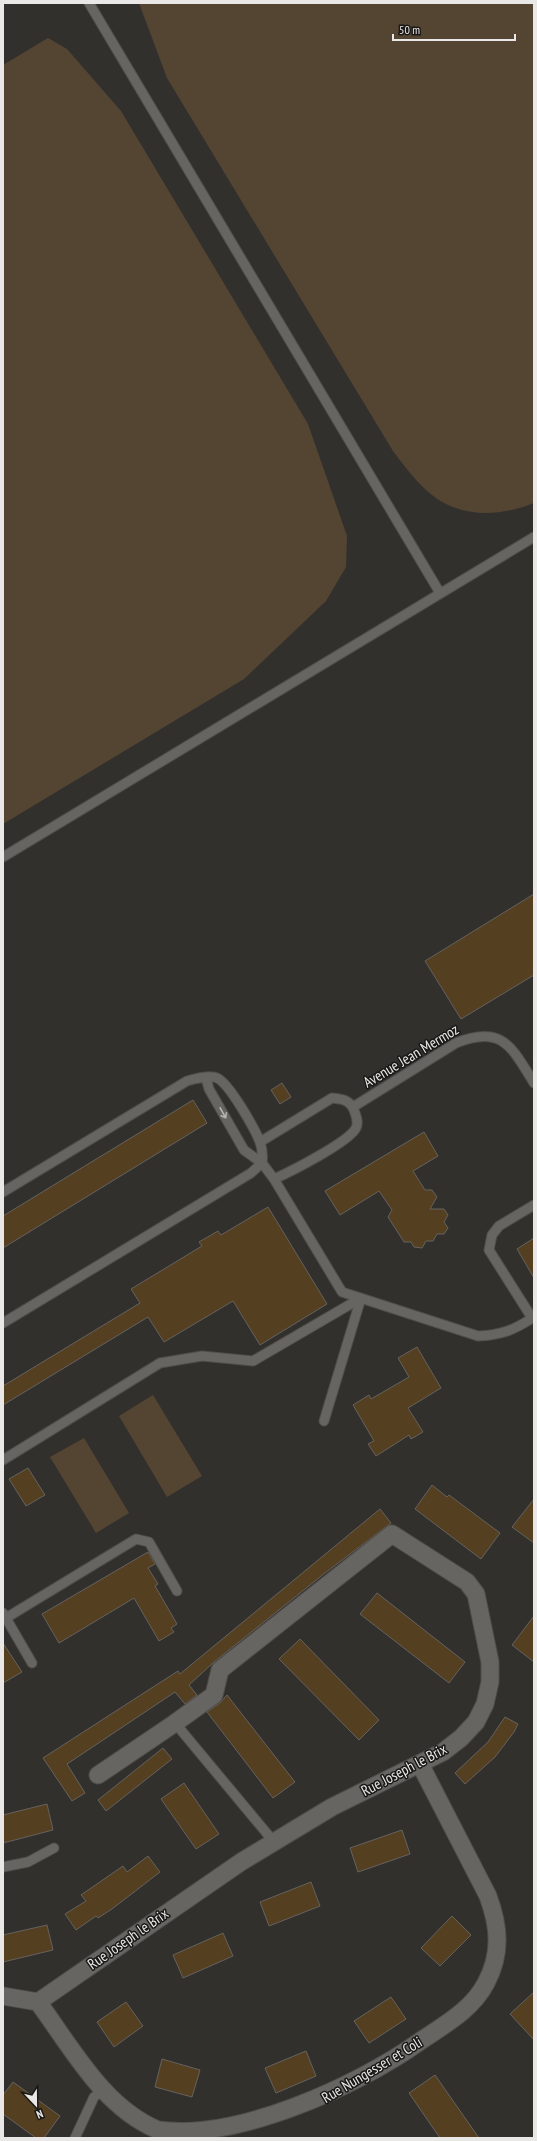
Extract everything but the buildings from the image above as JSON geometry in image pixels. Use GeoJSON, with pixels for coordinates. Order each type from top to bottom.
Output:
{"type":"FeatureCollection","features":[{"type":"Feature","properties":{"kind":"street","name":"Rue Joseph le Brix"},"geometry":{"type":"LineString","coordinates":[[38,2002],[200,1889],[274,1842],[332,1807],[420,1764],[461,1738],[476,1722],[485,1704],[490,1682],[490,1662],[476,1594],[467,1582],[392,1534],[220,1670],[214,1694],[176,1723],[98,1775]]}},
{"type":"Feature","properties":{"kind":"street","name":"Rue Nungesser et Coli"},"geometry":{"type":"LineString","coordinates":[[38,2002],[103,2090],[132,2116],[159,2130],[191,2137],[249,2134],[347,2089],[384,2067],[466,2009],[487,1982],[494,1963],[498,1940],[496,1918],[488,1896],[420,1764]]}},
{"type":"Feature","properties":{"kind":"street"},"geometry":{"type":"LineString","coordinates":[[3,1996],[38,2002]]}},
{"type":"Feature","properties":{"kind":"lane"},"geometry":{"type":"LineString","coordinates":[[89,3],[440,593]]}},
{"type":"Feature","properties":{"kind":"lane"},"geometry":{"type":"LineString","coordinates":[[3,857],[534,537]]}},
{"type":"Feature","properties":{"kind":"lane","name":"Avenue Jean Mermoz"},"geometry":{"type":"LineString","coordinates":[[353,1107],[456,1042],[470,1037],[488,1036],[503,1040],[510,1047],[534,1083]]}},
{"type":"Feature","properties":{"kind":"lane"},"geometry":{"type":"LineString","coordinates":[[3,1192],[187,1081],[198,1078],[217,1077],[227,1085],[260,1142],[262,1163]]}},
{"type":"Feature","properties":{"kind":"lane"},"geometry":{"type":"LineString","coordinates":[[206,1078],[209,1089],[244,1150],[262,1163],[274,1179],[342,1292],[478,1336],[498,1336],[514,1330],[533,1318],[489,1250],[492,1235],[499,1226],[534,1205]]}},
{"type":"Feature","properties":{"kind":"lane"},"geometry":{"type":"LineString","coordinates":[[260,1142],[277,1130],[332,1098],[345,1099],[353,1107],[357,1120],[355,1129],[340,1142],[274,1179]]}},
{"type":"Feature","properties":{"kind":"lane"},"geometry":{"type":"LineString","coordinates":[[3,1323],[251,1173],[262,1163]]}},
{"type":"Feature","properties":{"kind":"lane"},"geometry":{"type":"LineString","coordinates":[[324,1421],[361,1298]]}},
{"type":"Feature","properties":{"kind":"lane"},"geometry":{"type":"LineString","coordinates":[[3,1460],[160,1363],[202,1356],[253,1361],[361,1298]]}},
{"type":"Feature","properties":{"kind":"lane"},"geometry":{"type":"LineString","coordinates":[[32,1663],[4,1616],[136,1539],[149,1542],[177,1591]]}},
{"type":"Feature","properties":{"kind":"lane"},"geometry":{"type":"LineString","coordinates":[[176,1723],[274,1842]]}},
{"type":"Feature","properties":{"kind":"lane"},"geometry":{"type":"LineString","coordinates":[[3,1867],[28,1862],[54,1848]]}},
{"type":"Feature","properties":{"kind":"lane"},"geometry":{"type":"LineString","coordinates":[[75,2138],[94,2097],[103,2090]]}},
{"type":"Feature","properties":{"kind":"shaded area"},"geometry":{"type":"Polygon","coordinates":[[[139,3],[534,3],[534,503],[520,508],[491,513],[463,510],[449,506],[437,499],[412,476],[404,466],[393,451],[167,78],[139,3]]]}},
{"type":"Feature","properties":{"kind":"shaded area"},"geometry":{"type":"Polygon","coordinates":[[[48,38],[67,49],[121,111],[308,424],[347,536],[346,567],[326,601],[244,679],[3,824],[3,65],[48,38]]]}},
{"type":"Feature","properties":{"kind":"shaded area"},"geometry":{"type":"Polygon","coordinates":[[[153,1395],[202,1476],[167,1497],[119,1416],[153,1395]]]}},
{"type":"Feature","properties":{"kind":"shaded area"},"geometry":{"type":"Polygon","coordinates":[[[84,1438],[129,1513],[96,1533],[50,1457],[84,1438]]]}}]}
